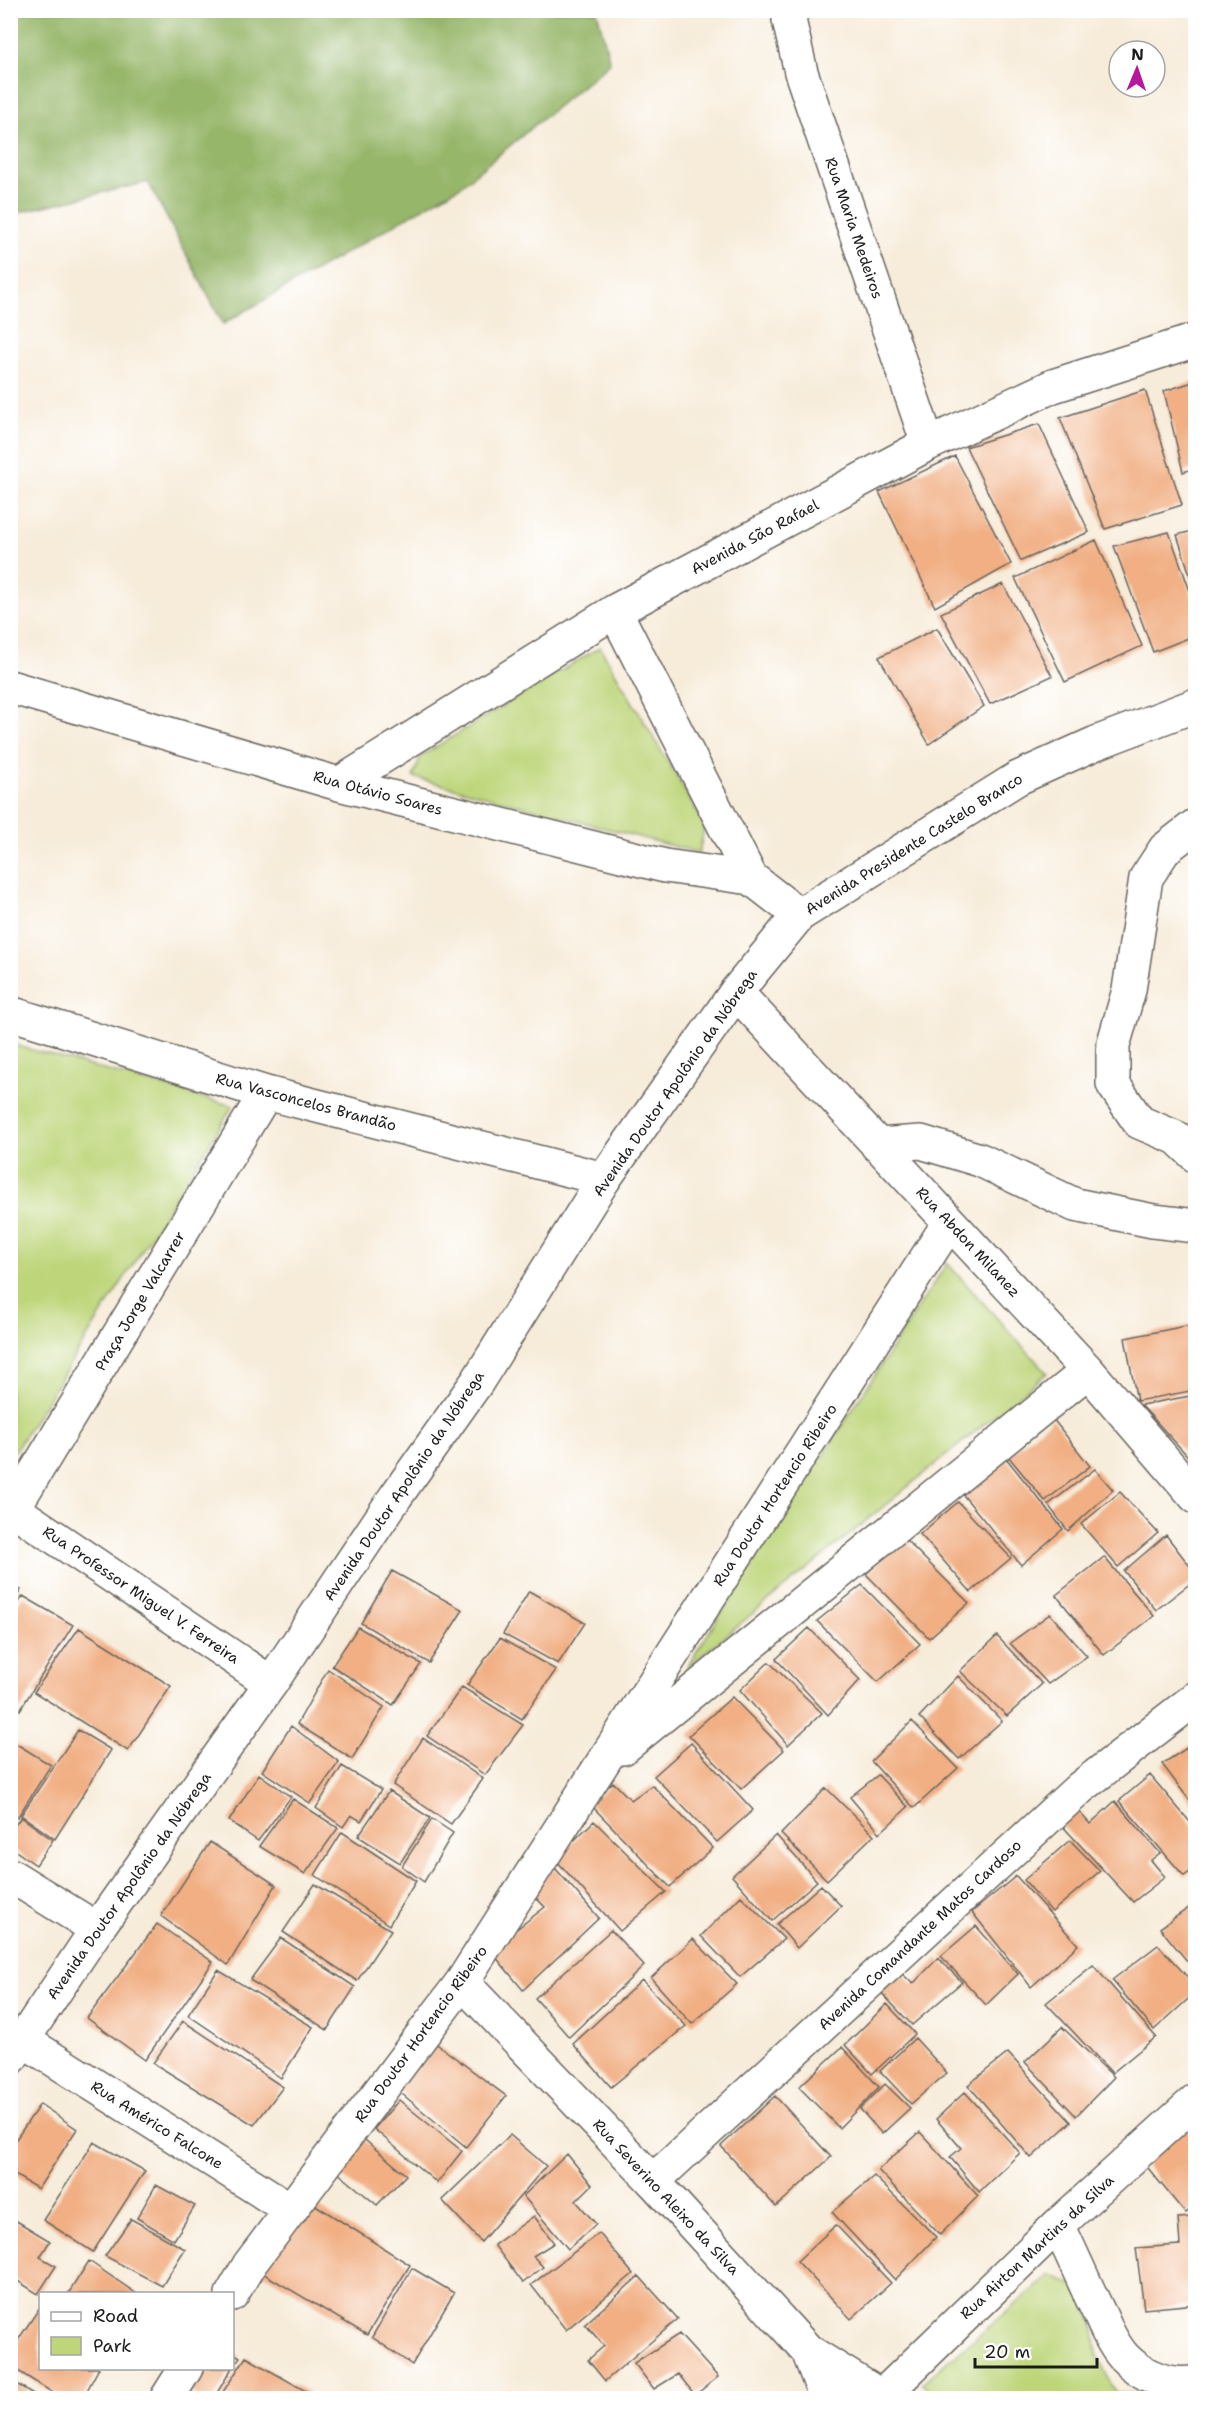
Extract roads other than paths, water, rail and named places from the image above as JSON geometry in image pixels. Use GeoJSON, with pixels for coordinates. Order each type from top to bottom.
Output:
{"type":"FeatureCollection","features":[{"type":"Feature","properties":{"kind":"street","name":"Rua Maria Medeiros"},"geometry":{"type":"LineString","coordinates":[[792,10],[789,20],[801,72],[928,444]]}},
{"type":"Feature","properties":{"kind":"street","name":"Avenida São Rafael"},"geometry":{"type":"LineString","coordinates":[[339,784],[615,611],[928,444],[1053,386],[1196,340]]}},
{"type":"Feature","properties":{"kind":"street","name":"Rua Otávio Soares"},"geometry":{"type":"LineString","coordinates":[[615,611],[751,878],[799,915]]}},
{"type":"Feature","properties":{"kind":"street","name":"Rua Otávio Soares"},"geometry":{"type":"LineString","coordinates":[[10,687],[339,784],[665,866],[751,878]]}},
{"type":"Feature","properties":{"kind":"street","name":"Avenida Presidente Castelo Branco"},"geometry":{"type":"LineString","coordinates":[[799,915],[1018,778],[1096,743],[1196,705]]}},
{"type":"Feature","properties":{"kind":"street"},"geometry":{"type":"LineString","coordinates":[[1196,825],[1165,849],[1146,878],[1129,990],[1113,1046],[1113,1084],[1139,1122],[1177,1138],[1196,1156]]}},
{"type":"Feature","properties":{"kind":"street","name":"Avenida Doutor Apolônio da Nóbrega"},"geometry":{"type":"LineString","coordinates":[[17,2049],[96,1929],[271,1683],[396,1496],[477,1382],[604,1179],[736,992],[799,915]]}},
{"type":"Feature","properties":{"kind":"street","name":"Rua Abdon Milanez"},"geometry":{"type":"LineString","coordinates":[[736,992],[1088,1371],[1196,1497]]}},
{"type":"Feature","properties":{"kind":"street","name":"Rua Vasconcelos Brandão"},"geometry":{"type":"LineString","coordinates":[[10,1014],[266,1093],[604,1179]]}},
{"type":"Feature","properties":{"kind":"street","name":"Praça Jorge Valcarrer"},"geometry":{"type":"LineString","coordinates":[[12,1508],[266,1093]]}},
{"type":"Feature","properties":{"kind":"street"},"geometry":{"type":"LineString","coordinates":[[877,1145],[921,1142],[980,1160],[1075,1205],[1153,1221],[1196,1226]]}},
{"type":"Feature","properties":{"kind":"street","name":"Rua Doutor Hortencio Ribeiro"},"geometry":{"type":"LineString","coordinates":[[233,2292],[249,2265],[462,1982],[949,1223]]}},
{"type":"Feature","properties":{"kind":"street","name":"Rua Doutor Hortencio Ribeiro"},"geometry":{"type":"LineString","coordinates":[[600,1767],[1088,1371]]}},
{"type":"Feature","properties":{"kind":"street","name":"Rua Professor Miguel V. Ferreira"},"geometry":{"type":"LineString","coordinates":[[12,1508],[271,1683]]}},
{"type":"Feature","properties":{"kind":"street","name":"Avenida Comandante Matos Cardoso"},"geometry":{"type":"LineString","coordinates":[[653,2181],[1080,1788],[1196,1698]]}},
{"type":"Feature","properties":{"kind":"street"},"geometry":{"type":"LineString","coordinates":[[10,1875],[96,1929]]}},
{"type":"Feature","properties":{"kind":"street","name":"Rua Severino Aleixo da Silva"},"geometry":{"type":"LineString","coordinates":[[462,1982],[653,2181],[808,2351],[883,2398]]}},
{"type":"Feature","properties":{"kind":"street","name":"Rua Américo Falcone"},"geometry":{"type":"LineString","coordinates":[[17,2049],[291,2210]]}},
{"type":"Feature","properties":{"kind":"street","name":"Rua Airton Martins da Silva"},"geometry":{"type":"LineString","coordinates":[[883,2398],[1058,2225],[1196,2100]]}},
{"type":"Feature","properties":{"kind":"street"},"geometry":{"type":"LineString","coordinates":[[1058,2225],[1109,2335],[1122,2355],[1135,2368],[1154,2378],[1169,2382],[1196,2382]]}},
{"type":"Feature","properties":{"kind":"street"},"geometry":{"type":"LineString","coordinates":[[808,2351],[826,2398]]}},
{"type":"Feature","properties":{"kind":"street"},"geometry":{"type":"LineString","coordinates":[[167,2398],[185,2370]]}}]}
